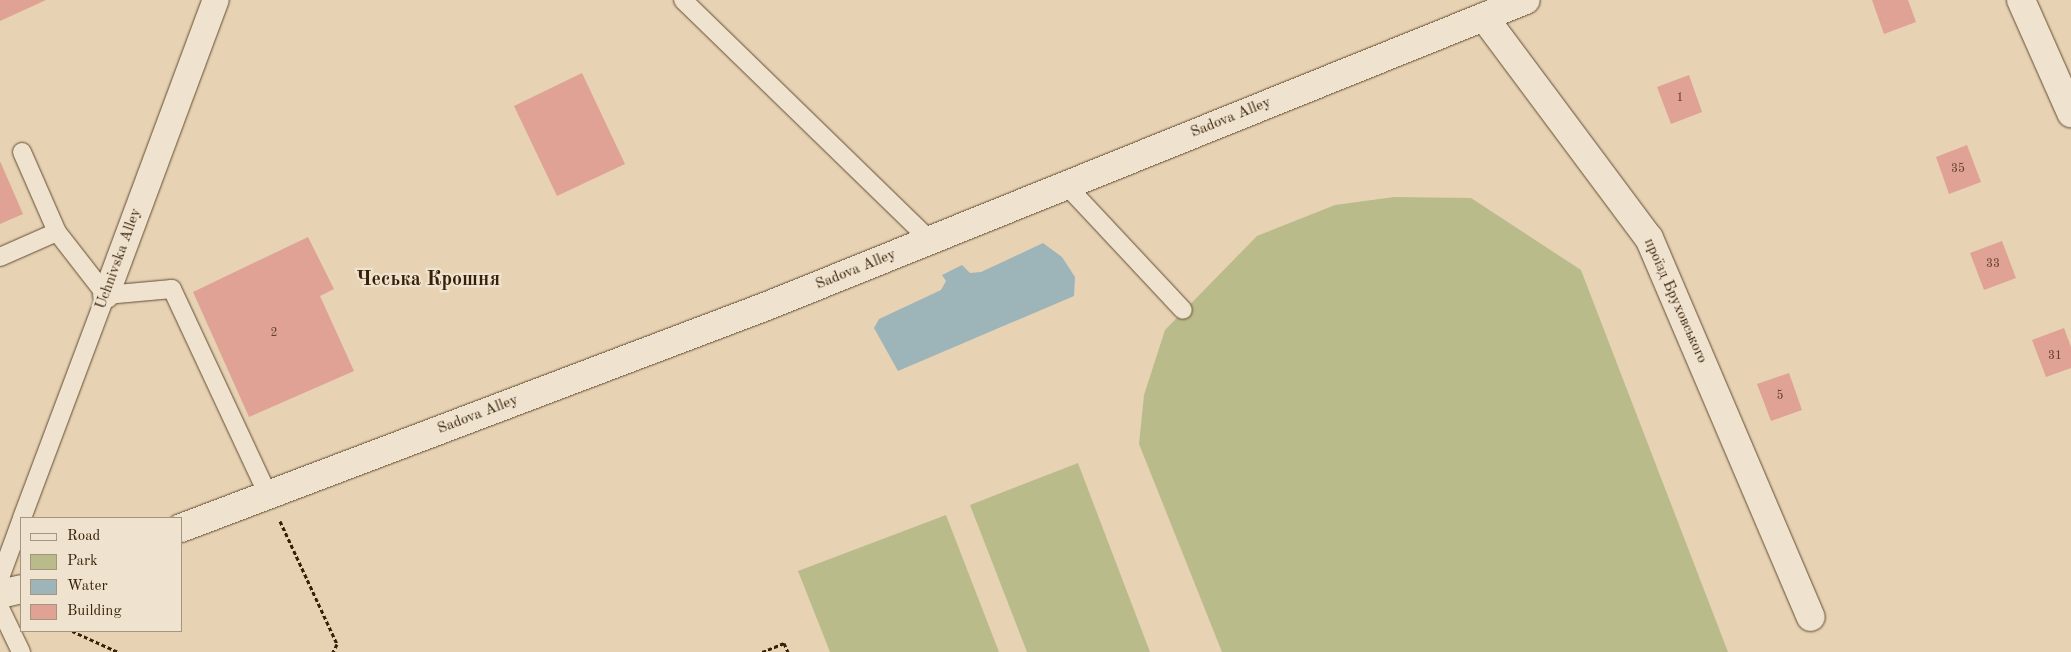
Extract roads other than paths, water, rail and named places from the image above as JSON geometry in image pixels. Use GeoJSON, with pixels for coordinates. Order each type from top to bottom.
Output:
{"type":"FeatureCollection","features":[{"type":"Feature","properties":{"kind":"street","name":"Uchnivska Alley"},"geometry":{"type":"LineString","coordinates":[[106,295],[216,0]]}},
{"type":"Feature","properties":{"kind":"street","name":"Sadova Alley"},"geometry":{"type":"LineString","coordinates":[[182,528],[930,240],[1526,0]]}},
{"type":"Feature","properties":{"kind":"street"},"geometry":{"type":"LineString","coordinates":[[2021,0],[2071,113]]}},
{"type":"Feature","properties":{"kind":"street","name":"проїзд Бруховського"},"geometry":{"type":"LineString","coordinates":[[1484,17],[1649,238],[1811,617]]}},
{"type":"Feature","properties":{"kind":"street"},"geometry":{"type":"LineString","coordinates":[[0,594],[20,589]]}},
{"type":"Feature","properties":{"kind":"lane"},"geometry":{"type":"LineString","coordinates":[[683,0],[930,240]]}},
{"type":"Feature","properties":{"kind":"lane"},"geometry":{"type":"LineString","coordinates":[[22,152],[58,232],[106,295],[172,289],[268,495]]}},
{"type":"Feature","properties":{"kind":"lane"},"geometry":{"type":"LineString","coordinates":[[1066,185],[1183,310]]}},
{"type":"Feature","properties":{"kind":"lane"},"geometry":{"type":"LineString","coordinates":[[0,257],[58,232]]}},
{"type":"Feature","properties":{"kind":"lane","name":"Uchnivska Alley"},"geometry":{"type":"LineString","coordinates":[[23,517],[106,295]]}},
{"type":"Feature","properties":{"kind":"lane","name":"Uchnivska Alley"},"geometry":{"type":"LineString","coordinates":[[0,578],[20,525]]}},
{"type":"Feature","properties":{"kind":"lane"},"geometry":{"type":"LineString","coordinates":[[0,608],[21,652]]}},
{"type":"Feature","properties":{"kind":"water"},"geometry":{"type":"Polygon","coordinates":[[[1043,243],[1062,257],[1075,277],[1074,296],[898,371],[874,328],[879,319],[941,290],[946,281],[942,275],[962,265],[970,273],[981,272],[1043,243]]]}},
{"type":"Feature","properties":{"kind":"district","name":"Чеська Крошня"},"geometry":{"type":"Point","coordinates":[428,280]}}]}
